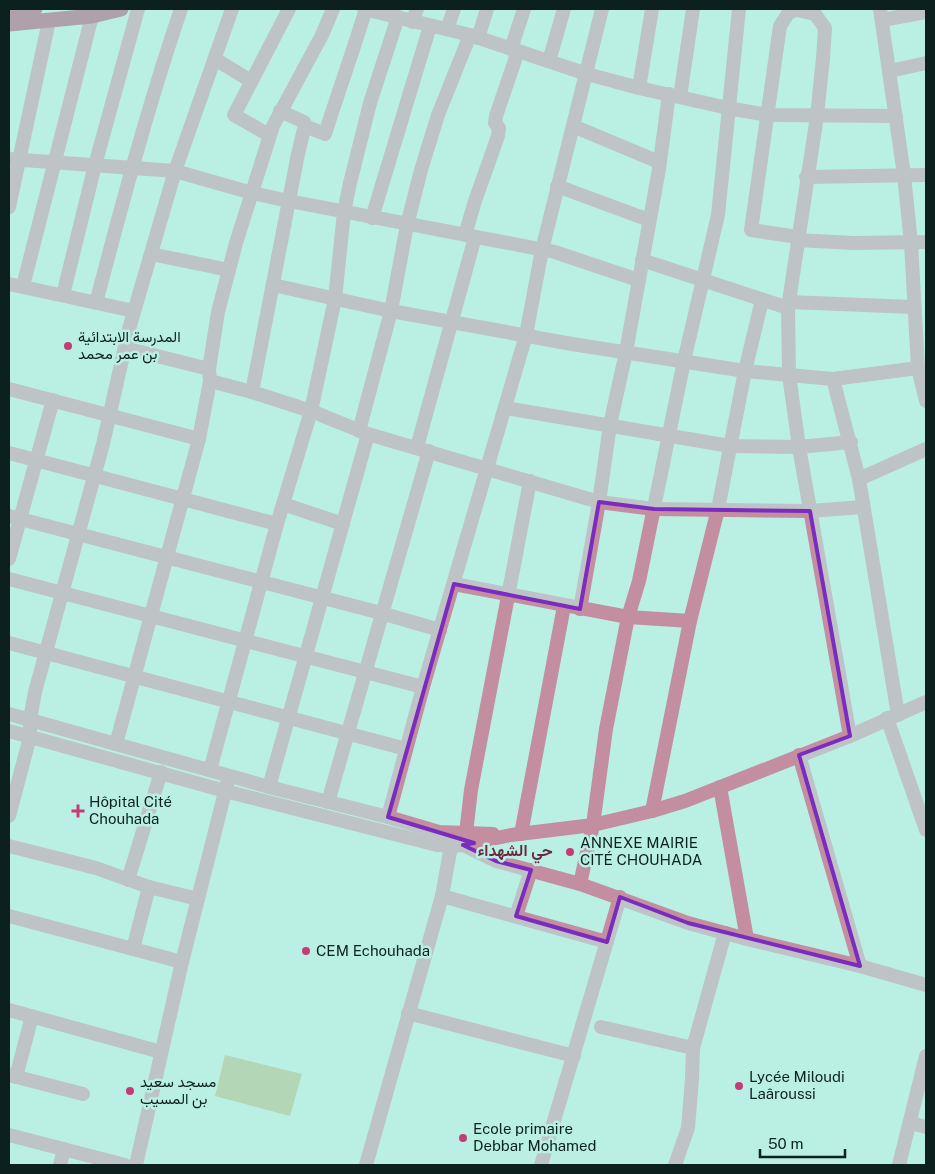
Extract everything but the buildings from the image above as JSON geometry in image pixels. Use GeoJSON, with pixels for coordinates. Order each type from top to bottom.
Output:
{"type":"FeatureCollection","features":[{"type":"Feature","properties":{"kind":"main road"},"geometry":{"type":"LineString","coordinates":[[10,16],[35,9]]}},
{"type":"Feature","properties":{"kind":"main road"},"geometry":{"type":"LineString","coordinates":[[10,16],[49,21],[92,16],[122,9]]}},
{"type":"Feature","properties":{"kind":"street"},"geometry":{"type":"LineString","coordinates":[[63,295],[95,165],[138,9]]}},
{"type":"Feature","properties":{"kind":"street"},"geometry":{"type":"LineString","coordinates":[[96,303],[157,78],[181,9]]}},
{"type":"Feature","properties":{"kind":"street"},"geometry":{"type":"LineString","coordinates":[[9,816],[30,737],[30,719],[35,692],[110,416],[134,311],[175,171],[232,9]]}},
{"type":"Feature","properties":{"kind":"street"},"geometry":{"type":"LineString","coordinates":[[269,135],[234,115],[289,9]]}},
{"type":"Feature","properties":{"kind":"street"},"geometry":{"type":"LineString","coordinates":[[116,744],[199,439],[218,312],[229,270],[269,135],[280,111],[322,35],[333,9]]}},
{"type":"Feature","properties":{"kind":"street"},"geometry":{"type":"LineString","coordinates":[[280,111],[304,122],[305,126],[325,134],[365,9],[398,17],[414,15],[430,26],[474,37],[587,74],[728,108],[767,114],[896,116]]}},
{"type":"Feature","properties":{"kind":"street"},"geometry":{"type":"LineString","coordinates":[[447,29],[454,9]]}},
{"type":"Feature","properties":{"kind":"street"},"geometry":{"type":"LineString","coordinates":[[269,787],[343,524],[391,311],[407,225],[438,115],[487,9]]}},
{"type":"Feature","properties":{"kind":"street"},"geometry":{"type":"LineString","coordinates":[[328,802],[381,613],[423,449],[452,322],[470,236],[475,201],[498,136],[499,128],[495,123],[496,116],[515,50],[524,9]]}},
{"type":"Feature","properties":{"kind":"street"},"geometry":{"type":"LineString","coordinates":[[550,61],[564,9]]}},
{"type":"Feature","properties":{"kind":"street"},"geometry":{"type":"LineString","coordinates":[[388,817],[423,687],[526,335],[542,250],[602,9]]}},
{"type":"Feature","properties":{"kind":"street"},"geometry":{"type":"LineString","coordinates":[[639,88],[652,9]]}},
{"type":"Feature","properties":{"kind":"street"},"geometry":{"type":"LineString","coordinates":[[580,609],[599,502],[610,425],[626,352],[659,162],[693,9]]}},
{"type":"Feature","properties":{"kind":"street"},"geometry":{"type":"LineString","coordinates":[[580,884],[592,825],[606,729],[628,617],[637,589],[684,361],[718,215],[739,9]]}},
{"type":"Feature","properties":{"kind":"street"},"geometry":{"type":"LineString","coordinates":[[850,736],[799,447],[789,375],[788,305],[798,238],[806,177],[817,116],[825,28],[815,14],[797,9],[789,12],[780,26],[752,230],[798,238],[853,243],[926,242]]}},
{"type":"Feature","properties":{"kind":"street"},"geometry":{"type":"LineString","coordinates":[[926,12],[881,15],[904,176],[911,243],[913,307],[918,368],[926,401]]}},
{"type":"Feature","properties":{"kind":"street"},"geometry":{"type":"LineString","coordinates":[[92,16],[54,163],[16,285],[134,311]]}},
{"type":"Feature","properties":{"kind":"street"},"geometry":{"type":"LineString","coordinates":[[210,770],[277,524],[311,412],[335,299],[344,212],[370,104],[398,17]]}},
{"type":"Feature","properties":{"kind":"street"},"geometry":{"type":"LineString","coordinates":[[9,207],[14,160],[49,21]]}},
{"type":"Feature","properties":{"kind":"street"},"geometry":{"type":"LineString","coordinates":[[372,218],[430,26]]}},
{"type":"Feature","properties":{"kind":"street"},"geometry":{"type":"LineString","coordinates":[[215,59],[251,81]]}},
{"type":"Feature","properties":{"kind":"street"},"geometry":{"type":"LineString","coordinates":[[890,71],[926,63]]}},
{"type":"Feature","properties":{"kind":"street"},"geometry":{"type":"LineString","coordinates":[[252,392],[305,126]]}},
{"type":"Feature","properties":{"kind":"street"},"geometry":{"type":"LineString","coordinates":[[573,126],[659,162]]}},
{"type":"Feature","properties":{"kind":"street"},"geometry":{"type":"LineString","coordinates":[[14,160],[175,171],[252,193],[289,201],[555,252],[638,280]]}},
{"type":"Feature","properties":{"kind":"street"},"geometry":{"type":"LineString","coordinates":[[806,177],[926,175]]}},
{"type":"Feature","properties":{"kind":"street"},"geometry":{"type":"LineString","coordinates":[[557,186],[649,220]]}},
{"type":"Feature","properties":{"kind":"street"},"geometry":{"type":"LineString","coordinates":[[151,254],[229,270]]}},
{"type":"Feature","properties":{"kind":"street"},"geometry":{"type":"LineString","coordinates":[[642,260],[762,300],[788,305],[913,307]]}},
{"type":"Feature","properties":{"kind":"street"},"geometry":{"type":"LineString","coordinates":[[274,285],[391,311],[745,371],[834,379],[918,368]]}},
{"type":"Feature","properties":{"kind":"street"},"geometry":{"type":"LineString","coordinates":[[652,811],[690,621],[718,509],[745,371],[762,300]]}},
{"type":"Feature","properties":{"kind":"street"},"geometry":{"type":"LineString","coordinates":[[125,348],[210,375],[363,433],[599,502],[654,510],[810,511],[863,507]]}},
{"type":"Feature","properties":{"kind":"street"},"geometry":{"type":"LineString","coordinates":[[834,379],[859,479],[893,716],[926,830]]}},
{"type":"Feature","properties":{"kind":"street"},"geometry":{"type":"LineString","coordinates":[[9,389],[199,439]]}},
{"type":"Feature","properties":{"kind":"street"},"geometry":{"type":"LineString","coordinates":[[9,559],[14,518],[37,461],[53,400]]}},
{"type":"Feature","properties":{"kind":"street"},"geometry":{"type":"LineString","coordinates":[[506,408],[730,446],[799,447],[851,442]]}},
{"type":"Feature","properties":{"kind":"street"},"geometry":{"type":"LineString","coordinates":[[859,479],[926,449]]}},
{"type":"Feature","properties":{"kind":"street"},"geometry":{"type":"LineString","coordinates":[[9,453],[277,524]]}},
{"type":"Feature","properties":{"kind":"street"},"geometry":{"type":"LineString","coordinates":[[366,1165],[408,1013],[460,841],[530,481]]}},
{"type":"Feature","properties":{"kind":"street"},"geometry":{"type":"LineString","coordinates":[[283,504],[343,524]]}},
{"type":"Feature","properties":{"kind":"street"},"geometry":{"type":"LineString","coordinates":[[14,518],[322,597],[440,630]]}},
{"type":"Feature","properties":{"kind":"street"},"geometry":{"type":"LineString","coordinates":[[9,579],[423,687]]}},
{"type":"Feature","properties":{"kind":"street"},"geometry":{"type":"LineString","coordinates":[[454,584],[628,617],[690,621]]}},
{"type":"Feature","properties":{"kind":"street"},"geometry":{"type":"LineString","coordinates":[[516,834],[564,606]]}},
{"type":"Feature","properties":{"kind":"street"},"geometry":{"type":"LineString","coordinates":[[9,643],[406,749]]}},
{"type":"Feature","properties":{"kind":"street"},"geometry":{"type":"LineString","coordinates":[[9,731],[225,791],[437,845],[592,825],[652,811],[720,787],[850,736],[926,702]]}},
{"type":"Feature","properties":{"kind":"street"},"geometry":{"type":"LineString","coordinates":[[9,714],[269,787],[388,817],[438,832],[460,841],[496,861],[580,884],[620,897],[647,909],[747,939],[860,966],[926,985]]}},
{"type":"Feature","properties":{"kind":"street"},"geometry":{"type":"LineString","coordinates":[[799,755],[860,966]]}},
{"type":"Feature","properties":{"kind":"street"},"geometry":{"type":"LineString","coordinates":[[128,880],[161,772]]}},
{"type":"Feature","properties":{"kind":"street"},"geometry":{"type":"LineString","coordinates":[[136,1165],[182,962],[229,776]]}},
{"type":"Feature","properties":{"kind":"street"},"geometry":{"type":"LineString","coordinates":[[720,787],[747,939]]}},
{"type":"Feature","properties":{"kind":"street"},"geometry":{"type":"LineString","coordinates":[[9,846],[96,868],[149,887],[198,899]]}},
{"type":"Feature","properties":{"kind":"street"},"geometry":{"type":"LineString","coordinates":[[516,916],[531,870]]}},
{"type":"Feature","properties":{"kind":"street"},"geometry":{"type":"LineString","coordinates":[[133,949],[149,887]]}},
{"type":"Feature","properties":{"kind":"street"},"geometry":{"type":"LineString","coordinates":[[442,896],[607,942]]}},
{"type":"Feature","properties":{"kind":"street"},"geometry":{"type":"LineString","coordinates":[[541,1165],[620,897]]}},
{"type":"Feature","properties":{"kind":"street"},"geometry":{"type":"LineString","coordinates":[[9,916],[182,962]]}},
{"type":"Feature","properties":{"kind":"street"},"geometry":{"type":"LineString","coordinates":[[675,1165],[688,1128],[693,1048],[726,933]]}},
{"type":"Feature","properties":{"kind":"street"},"geometry":{"type":"LineString","coordinates":[[9,1010],[161,1052]]}},
{"type":"Feature","properties":{"kind":"street"},"geometry":{"type":"LineString","coordinates":[[408,1013],[574,1056]]}},
{"type":"Feature","properties":{"kind":"street"},"geometry":{"type":"LineString","coordinates":[[32,1016],[12,1076],[82,1094]]}},
{"type":"Feature","properties":{"kind":"street"},"geometry":{"type":"LineString","coordinates":[[601,1027],[693,1048]]}},
{"type":"Feature","properties":{"kind":"street"},"geometry":{"type":"LineString","coordinates":[[900,1165],[926,1056]]}},
{"type":"Feature","properties":{"kind":"street"},"geometry":{"type":"LineString","coordinates":[[911,1123],[926,1127]]}},
{"type":"Feature","properties":{"kind":"street"},"geometry":{"type":"LineString","coordinates":[[9,1135],[125,1165]]}},
{"type":"Feature","properties":{"kind":"street"},"geometry":{"type":"LineString","coordinates":[[60,1165],[64,1149]]}},
{"type":"Feature","properties":{"kind":"highlighted area"},"geometry":{"type":"Polygon","coordinates":[[[599,502],[654,509],[810,511],[850,736],[799,755],[860,966],[688,923],[620,897],[607,942],[516,916],[531,870],[496,861],[463,845],[474,843],[388,817],[454,584],[580,609],[599,502]]]}},
{"type":"Feature","properties":{"kind":"green space"},"geometry":{"type":"Polygon","coordinates":[[[225,1055],[302,1074],[290,1116],[215,1096],[225,1055]]]}},
{"type":"Feature","properties":{"kind":"place","name":"المدرسة الابتدائية بن عمر محمد"},"geometry":{"type":"Point","coordinates":[68,346]}},
{"type":"Feature","properties":{"kind":"place","name":"Hôpital Cité Chouhada"},"geometry":{"type":"Point","coordinates":[78,811]}},
{"type":"Feature","properties":{"kind":"place","name":"ANNEXE MAIRIE CITÉ CHOUHADA"},"geometry":{"type":"Point","coordinates":[570,852]}},
{"type":"Feature","properties":{"kind":"place","name":"CEM Echouhada"},"geometry":{"type":"Point","coordinates":[306,951]}},
{"type":"Feature","properties":{"kind":"place","name":"Lycée Miloudi Laâroussi"},"geometry":{"type":"Point","coordinates":[739,1086]}},
{"type":"Feature","properties":{"kind":"place","name":"مسجد سعيد بن المسيب"},"geometry":{"type":"Point","coordinates":[130,1091]}},
{"type":"Feature","properties":{"kind":"place","name":"Ecole primaire Debbar Mohamed"},"geometry":{"type":"Point","coordinates":[463,1138]}},
{"type":"Feature","properties":{"kind":"district","name":"حي الشهداء"},"geometry":{"type":"Point","coordinates":[515,850]}}]}
